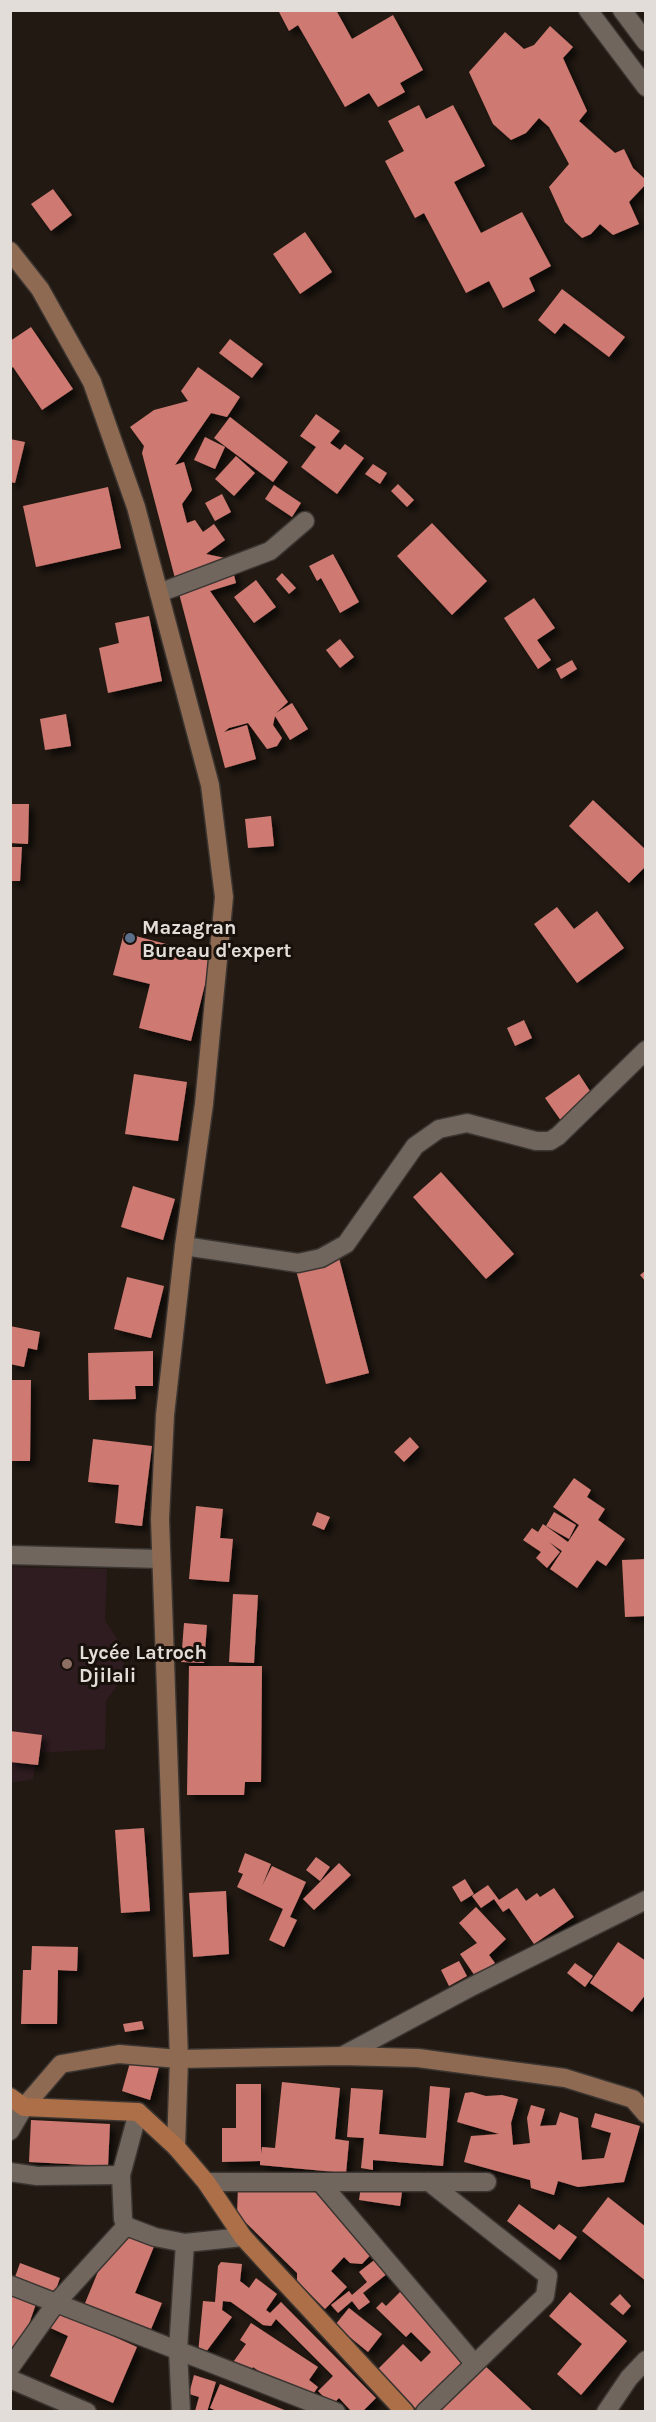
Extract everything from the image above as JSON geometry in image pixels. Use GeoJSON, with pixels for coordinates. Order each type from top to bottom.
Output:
{"type":"FeatureCollection","features":[{"type":"Feature","properties":{"kind":"main road"},"geometry":{"type":"LineString","coordinates":[[10,251],[40,289],[92,382],[136,507],[210,785],[224,897],[204,1104],[184,1246],[165,1415],[160,1519],[179,2059],[176,2147]]}},
{"type":"Feature","properties":{"kind":"main road"},"geometry":{"type":"LineString","coordinates":[[17,2102],[61,2064],[119,2054],[179,2059],[342,2055],[418,2058],[565,2078],[633,2099],[645,2114]]}},
{"type":"Feature","properties":{"kind":"main road"},"geometry":{"type":"LineString","coordinates":[[17,2102],[138,2112],[176,2147],[206,2182],[243,2237],[405,2412]]}},
{"type":"Feature","properties":{"kind":"street"},"geometry":{"type":"LineString","coordinates":[[588,10],[645,87]]}},
{"type":"Feature","properties":{"kind":"street"},"geometry":{"type":"LineString","coordinates":[[622,10],[645,42]]}},
{"type":"Feature","properties":{"kind":"street"},"geometry":{"type":"LineString","coordinates":[[159,593],[270,551],[305,521]]}},
{"type":"Feature","properties":{"kind":"street"},"geometry":{"type":"LineString","coordinates":[[184,1246],[298,1263],[321,1258],[346,1244],[415,1146],[439,1129],[467,1123],[536,1141],[550,1141],[558,1136],[645,1050]]}},
{"type":"Feature","properties":{"kind":"street"},"geometry":{"type":"LineString","coordinates":[[10,1555],[161,1559]]}},
{"type":"Feature","properties":{"kind":"street"},"geometry":{"type":"LineString","coordinates":[[342,2055],[469,1988],[645,1900]]}},
{"type":"Feature","properties":{"kind":"street"},"geometry":{"type":"LineString","coordinates":[[10,2131],[17,2102]]}},
{"type":"Feature","properties":{"kind":"street"},"geometry":{"type":"LineString","coordinates":[[138,2112],[121,2175],[123,2219],[126,2226],[155,2237],[186,2243],[243,2237]]}},
{"type":"Feature","properties":{"kind":"street"},"geometry":{"type":"LineString","coordinates":[[10,2172],[36,2176],[121,2175]]}},
{"type":"Feature","properties":{"kind":"street"},"geometry":{"type":"LineString","coordinates":[[206,2182],[487,2182]]}},
{"type":"Feature","properties":{"kind":"street"},"geometry":{"type":"LineString","coordinates":[[425,2412],[545,2296],[548,2276],[429,2182]]}},
{"type":"Feature","properties":{"kind":"street"},"geometry":{"type":"LineString","coordinates":[[321,2183],[474,2363]]}},
{"type":"Feature","properties":{"kind":"street"},"geometry":{"type":"LineString","coordinates":[[10,2368],[56,2303],[126,2226]]}},
{"type":"Feature","properties":{"kind":"street"},"geometry":{"type":"LineString","coordinates":[[181,2412],[178,2350],[186,2243]]}},
{"type":"Feature","properties":{"kind":"street"},"geometry":{"type":"LineString","coordinates":[[10,2285],[336,2412]]}},
{"type":"Feature","properties":{"kind":"street"},"geometry":{"type":"LineString","coordinates":[[606,2412],[629,2378],[645,2360]]}},
{"type":"Feature","properties":{"kind":"street"},"geometry":{"type":"LineString","coordinates":[[10,2379],[87,2412]]}},
{"type":"Feature","properties":{"kind":"shaded area","name":"Lycée Latroch Djilali"},"geometry":{"type":"Polygon","coordinates":[[[11,1567],[107,1569],[105,1620],[124,1650],[123,1677],[106,1701],[105,1749],[38,1753],[33,1779],[11,1783],[11,1567]]]}},
{"type":"Feature","properties":{"kind":"building"},"geometry":{"type":"Polygon","coordinates":[[[278,10],[336,10],[352,39],[393,15],[423,70],[400,83],[405,92],[378,107],[369,93],[345,107],[298,25],[289,31],[278,10]]]}},
{"type":"Feature","properties":{"kind":"building"},"geometry":{"type":"Polygon","coordinates":[[[550,26],[573,47],[563,58],[587,111],[579,121],[615,153],[624,149],[633,168],[646,180],[646,184],[629,202],[639,224],[613,235],[600,224],[591,234],[582,238],[565,222],[549,187],[569,164],[549,127],[539,118],[526,133],[511,140],[493,124],[469,72],[505,32],[524,49],[534,45],[550,26]]]}},
{"type":"Feature","properties":{"kind":"building"},"geometry":{"type":"Polygon","coordinates":[[[419,105],[426,119],[453,105],[485,166],[454,182],[481,233],[522,212],[551,266],[529,278],[535,291],[503,308],[489,281],[466,293],[424,213],[415,218],[385,161],[404,151],[388,121],[419,105]]]}},
{"type":"Feature","properties":{"kind":"building"},"geometry":{"type":"Polygon","coordinates":[[[53,189],[72,215],[51,231],[31,204],[53,189]]]}},
{"type":"Feature","properties":{"kind":"building"},"geometry":{"type":"Polygon","coordinates":[[[305,232],[332,272],[300,294],[273,254],[305,232]]]}},
{"type":"Feature","properties":{"kind":"building"},"geometry":{"type":"Polygon","coordinates":[[[562,289],[625,337],[609,357],[564,323],[555,334],[538,320],[562,289]]]}},
{"type":"Feature","properties":{"kind":"building"},"geometry":{"type":"Polygon","coordinates":[[[31,327],[73,389],[42,410],[13,367],[10,369],[10,341],[31,327]]]}},
{"type":"Feature","properties":{"kind":"building"},"geometry":{"type":"Polygon","coordinates":[[[230,339],[263,364],[252,378],[219,353],[230,339]]]}},
{"type":"Feature","properties":{"kind":"building"},"geometry":{"type":"Polygon","coordinates":[[[198,367],[240,397],[227,417],[211,413],[175,465],[184,462],[192,490],[182,504],[187,523],[195,520],[203,532],[214,524],[225,540],[206,554],[230,559],[236,583],[210,591],[288,702],[276,713],[292,703],[308,729],[290,740],[275,716],[273,725],[282,738],[277,746],[267,749],[248,723],[229,728],[224,732],[247,725],[256,759],[225,768],[142,453],[144,446],[130,427],[154,410],[188,401],[181,391],[198,367]]]}},
{"type":"Feature","properties":{"kind":"building"},"geometry":{"type":"Polygon","coordinates":[[[316,414],[340,431],[330,443],[340,450],[345,444],[364,458],[337,494],[301,467],[316,447],[300,436],[316,414]]]}},
{"type":"Feature","properties":{"kind":"building"},"geometry":{"type":"Polygon","coordinates":[[[230,417],[288,462],[273,482],[214,438],[230,417]]]}},
{"type":"Feature","properties":{"kind":"building"},"geometry":{"type":"Polygon","coordinates":[[[205,437],[225,447],[215,469],[194,460],[205,437]]]}},
{"type":"Feature","properties":{"kind":"building"},"geometry":{"type":"Polygon","coordinates":[[[10,439],[25,442],[15,483],[10,482],[10,439]]]}},
{"type":"Feature","properties":{"kind":"building"},"geometry":{"type":"Polygon","coordinates":[[[236,456],[255,473],[234,496],[215,479],[236,456]]]}},
{"type":"Feature","properties":{"kind":"building"},"geometry":{"type":"Polygon","coordinates":[[[373,464],[387,473],[380,484],[365,474],[373,464]]]}},
{"type":"Feature","properties":{"kind":"building"},"geometry":{"type":"Polygon","coordinates":[[[398,484],[414,500],[407,507],[391,491],[398,484]]]}},
{"type":"Feature","properties":{"kind":"building"},"geometry":{"type":"Polygon","coordinates":[[[274,485],[301,503],[292,517],[265,499],[274,485]]]}},
{"type":"Feature","properties":{"kind":"building"},"geometry":{"type":"Polygon","coordinates":[[[108,487],[121,548],[36,567],[23,506],[108,487]]]}},
{"type":"Feature","properties":{"kind":"building"},"geometry":{"type":"Polygon","coordinates":[[[222,494],[231,512],[215,521],[205,503],[222,494]]]}},
{"type":"Feature","properties":{"kind":"building"},"geometry":{"type":"Polygon","coordinates":[[[432,523],[487,581],[452,615],[397,556],[432,523]]]}},
{"type":"Feature","properties":{"kind":"building"},"geometry":{"type":"Polygon","coordinates":[[[333,554],[359,602],[340,613],[321,578],[317,581],[309,566],[333,554]]]}},
{"type":"Feature","properties":{"kind":"building"},"geometry":{"type":"Polygon","coordinates":[[[282,573],[296,588],[289,594],[276,579],[282,573]]]}},
{"type":"Feature","properties":{"kind":"building"},"geometry":{"type":"Polygon","coordinates":[[[256,580],[276,607],[254,623],[234,597],[256,580]]]}},
{"type":"Feature","properties":{"kind":"building"},"geometry":{"type":"Polygon","coordinates":[[[534,598],[555,628],[537,640],[551,660],[538,669],[504,618],[534,598]]]}},
{"type":"Feature","properties":{"kind":"building"},"geometry":{"type":"Polygon","coordinates":[[[149,616],[162,681],[108,693],[99,648],[119,643],[115,623],[149,616]]]}},
{"type":"Feature","properties":{"kind":"building"},"geometry":{"type":"Polygon","coordinates":[[[340,639],[354,657],[340,668],[326,650],[340,639]]]}},
{"type":"Feature","properties":{"kind":"building"},"geometry":{"type":"Polygon","coordinates":[[[572,660],[577,669],[561,679],[556,669],[572,660]]]}},
{"type":"Feature","properties":{"kind":"building"},"geometry":{"type":"Polygon","coordinates":[[[66,714],[71,746],[45,750],[40,719],[66,714]]]}},
{"type":"Feature","properties":{"kind":"building"},"geometry":{"type":"Polygon","coordinates":[[[593,800],[646,850],[646,866],[629,883],[569,826],[593,800]]]}},
{"type":"Feature","properties":{"kind":"building"},"geometry":{"type":"Polygon","coordinates":[[[11,804],[29,804],[28,844],[10,843],[11,804]]]}},
{"type":"Feature","properties":{"kind":"building"},"geometry":{"type":"Polygon","coordinates":[[[271,816],[274,846],[248,848],[245,819],[271,816]]]}},
{"type":"Feature","properties":{"kind":"building"},"geometry":{"type":"Polygon","coordinates":[[[10,847],[22,847],[20,881],[10,881],[10,847]]]}},
{"type":"Feature","properties":{"kind":"building"},"geometry":{"type":"Polygon","coordinates":[[[557,907],[574,929],[597,911],[624,948],[577,983],[534,924],[557,907]]]}},
{"type":"Feature","properties":{"kind":"building"},"geometry":{"type":"Polygon","coordinates":[[[124,933],[212,956],[191,1041],[139,1028],[150,984],[113,975],[124,933]]]}},
{"type":"Feature","properties":{"kind":"building"},"geometry":{"type":"Polygon","coordinates":[[[524,1020],[532,1038],[515,1046],[507,1028],[524,1020]]]}},
{"type":"Feature","properties":{"kind":"building"},"geometry":{"type":"Polygon","coordinates":[[[134,1074],[187,1082],[178,1141],[125,1134],[134,1074]]]}},
{"type":"Feature","properties":{"kind":"building"},"geometry":{"type":"Polygon","coordinates":[[[579,1074],[597,1102],[564,1125],[545,1098],[579,1074]]]}},
{"type":"Feature","properties":{"kind":"building"},"geometry":{"type":"Polygon","coordinates":[[[441,1172],[514,1254],[486,1279],[413,1197],[441,1172]]]}},
{"type":"Feature","properties":{"kind":"building"},"geometry":{"type":"Polygon","coordinates":[[[133,1186],[175,1199],[163,1240],[121,1227],[133,1186]]]}},
{"type":"Feature","properties":{"kind":"building"},"geometry":{"type":"Polygon","coordinates":[[[339,1258],[369,1373],[326,1384],[296,1270],[339,1258]]]}},
{"type":"Feature","properties":{"kind":"building"},"geometry":{"type":"Polygon","coordinates":[[[646,1270],[646,1282],[640,1275],[646,1270]]]}},
{"type":"Feature","properties":{"kind":"building"},"geometry":{"type":"Polygon","coordinates":[[[127,1277],[164,1286],[151,1338],[114,1329],[127,1277]]]}},
{"type":"Feature","properties":{"kind":"building"},"geometry":{"type":"Polygon","coordinates":[[[10,1326],[40,1332],[37,1350],[28,1348],[24,1367],[10,1364],[10,1326]]]}},
{"type":"Feature","properties":{"kind":"building"},"geometry":{"type":"Polygon","coordinates":[[[153,1351],[153,1386],[135,1386],[136,1399],[89,1400],[88,1353],[153,1351]]]}},
{"type":"Feature","properties":{"kind":"building"},"geometry":{"type":"Polygon","coordinates":[[[10,1380],[31,1380],[30,1461],[10,1461],[10,1380]]]}},
{"type":"Feature","properties":{"kind":"building"},"geometry":{"type":"Polygon","coordinates":[[[410,1437],[419,1447],[404,1462],[394,1452],[410,1437]]]}},
{"type":"Feature","properties":{"kind":"building"},"geometry":{"type":"Polygon","coordinates":[[[93,1439],[152,1446],[142,1526],[115,1523],[119,1485],[88,1482],[93,1439]]]}},
{"type":"Feature","properties":{"kind":"building"},"geometry":{"type":"Polygon","coordinates":[[[574,1478],[591,1490],[587,1497],[605,1509],[598,1520],[625,1539],[606,1566],[597,1560],[577,1588],[550,1569],[562,1551],[549,1542],[560,1552],[547,1568],[536,1558],[541,1552],[523,1540],[532,1528],[538,1532],[543,1524],[568,1542],[579,1525],[553,1507],[574,1478]]]}},
{"type":"Feature","properties":{"kind":"building"},"geometry":{"type":"Polygon","coordinates":[[[196,1506],[223,1509],[220,1538],[233,1539],[229,1582],[189,1579],[196,1506]]]}},
{"type":"Feature","properties":{"kind":"building"},"geometry":{"type":"Polygon","coordinates":[[[317,1512],[330,1517],[324,1530],[312,1525],[317,1512]]]}},
{"type":"Feature","properties":{"kind":"building"},"geometry":{"type":"Polygon","coordinates":[[[554,1512],[576,1525],[569,1539],[546,1526],[554,1512]]]}},
{"type":"Feature","properties":{"kind":"building"},"geometry":{"type":"Polygon","coordinates":[[[646,1559],[646,1616],[625,1617],[622,1560],[646,1559]]]}},
{"type":"Feature","properties":{"kind":"building"},"geometry":{"type":"Polygon","coordinates":[[[233,1594],[258,1595],[254,1663],[229,1662],[233,1594]]]}},
{"type":"Feature","properties":{"kind":"building"},"geometry":{"type":"Polygon","coordinates":[[[184,1623],[207,1625],[204,1663],[181,1662],[184,1623]]]}},
{"type":"Feature","properties":{"kind":"building"},"geometry":{"type":"Polygon","coordinates":[[[189,1666],[262,1666],[261,1782],[245,1782],[244,1795],[187,1795],[189,1666]]]}},
{"type":"Feature","properties":{"kind":"building"},"geometry":{"type":"Polygon","coordinates":[[[10,1731],[42,1735],[38,1765],[10,1762],[10,1731]]]}},
{"type":"Feature","properties":{"kind":"building"},"geometry":{"type":"Polygon","coordinates":[[[144,1828],[150,1911],[121,1913],[115,1830],[144,1828]]]}},
{"type":"Feature","properties":{"kind":"building"},"geometry":{"type":"Polygon","coordinates":[[[245,1853],[271,1864],[262,1886],[272,1866],[306,1882],[290,1917],[297,1920],[284,1947],[269,1940],[283,1909],[237,1887],[243,1874],[238,1872],[245,1853]]]}},
{"type":"Feature","properties":{"kind":"building"},"geometry":{"type":"Polygon","coordinates":[[[316,1857],[330,1867],[320,1881],[306,1870],[316,1857]]]}},
{"type":"Feature","properties":{"kind":"building"},"geometry":{"type":"Polygon","coordinates":[[[339,1863],[351,1875],[314,1910],[303,1899],[339,1863]]]}},
{"type":"Feature","properties":{"kind":"building"},"geometry":{"type":"Polygon","coordinates":[[[465,1879],[474,1894],[461,1902],[452,1887],[465,1879]]]}},
{"type":"Feature","properties":{"kind":"building"},"geometry":{"type":"Polygon","coordinates":[[[488,1885],[499,1900],[517,1888],[526,1901],[537,1893],[540,1897],[554,1888],[574,1917],[534,1944],[509,1908],[503,1912],[494,1899],[481,1908],[472,1896],[488,1885]]]}},
{"type":"Feature","properties":{"kind":"building"},"geometry":{"type":"Polygon","coordinates":[[[226,1891],[229,1954],[193,1957],[189,1893],[226,1891]]]}},
{"type":"Feature","properties":{"kind":"building"},"geometry":{"type":"Polygon","coordinates":[[[476,1907],[506,1939],[489,1955],[495,1963],[475,1976],[460,1954],[477,1943],[459,1923],[476,1907]]]}},
{"type":"Feature","properties":{"kind":"building"},"geometry":{"type":"Polygon","coordinates":[[[618,1942],[646,1961],[646,1994],[632,2012],[590,1983],[618,1942]]]}},
{"type":"Feature","properties":{"kind":"building"},"geometry":{"type":"Polygon","coordinates":[[[32,1946],[78,1947],[77,1971],[58,1970],[57,2024],[21,2024],[23,1970],[31,1970],[32,1946]]]}},
{"type":"Feature","properties":{"kind":"building"},"geometry":{"type":"Polygon","coordinates":[[[459,1961],[467,1976],[449,1986],[441,1970],[459,1961]]]}},
{"type":"Feature","properties":{"kind":"building"},"geometry":{"type":"Polygon","coordinates":[[[575,1963],[593,1976],[585,1987],[567,1973],[575,1963]]]}},
{"type":"Feature","properties":{"kind":"building"},"geometry":{"type":"Polygon","coordinates":[[[142,2021],[144,2029],[125,2032],[123,2024],[142,2021]]]}},
{"type":"Feature","properties":{"kind":"building"},"geometry":{"type":"Polygon","coordinates":[[[131,2059],[159,2067],[150,2100],[122,2091],[131,2059]]]}},
{"type":"Feature","properties":{"kind":"building"},"geometry":{"type":"Polygon","coordinates":[[[282,2082],[340,2088],[335,2139],[349,2141],[346,2173],[260,2165],[260,2161],[222,2162],[222,2128],[236,2128],[236,2084],[261,2084],[261,2154],[262,2147],[275,2148],[282,2082]]]}},
{"type":"Feature","properties":{"kind":"building"},"geometry":{"type":"Polygon","coordinates":[[[430,2086],[450,2088],[443,2166],[373,2160],[373,2170],[361,2168],[364,2138],[347,2137],[351,2088],[383,2090],[379,2134],[426,2138],[430,2086]]]}},
{"type":"Feature","properties":{"kind":"building"},"geometry":{"type":"Polygon","coordinates":[[[472,2092],[486,2096],[502,2095],[518,2099],[511,2123],[513,2145],[530,2143],[527,2118],[531,2105],[545,2109],[540,2126],[556,2125],[560,2112],[578,2118],[582,2160],[604,2158],[611,2133],[591,2127],[595,2113],[640,2126],[624,2182],[578,2187],[558,2181],[554,2195],[531,2188],[530,2180],[464,2162],[471,2136],[499,2134],[457,2122],[465,2093],[472,2092]]]}},
{"type":"Feature","properties":{"kind":"building"},"geometry":{"type":"Polygon","coordinates":[[[31,2120],[110,2124],[108,2166],[29,2162],[31,2120]]]}},
{"type":"Feature","properties":{"kind":"building"},"geometry":{"type":"Polygon","coordinates":[[[362,2179],[403,2185],[400,2206],[359,2200],[362,2179]]]}},
{"type":"Feature","properties":{"kind":"building"},"geometry":{"type":"Polygon","coordinates":[[[312,2182],[378,2247],[362,2264],[350,2263],[344,2257],[331,2271],[347,2287],[325,2309],[297,2281],[297,2273],[237,2214],[238,2185],[312,2182]]]}},
{"type":"Feature","properties":{"kind":"building"},"geometry":{"type":"Polygon","coordinates":[[[608,2197],[646,2227],[646,2281],[582,2231],[608,2197]]]}},
{"type":"Feature","properties":{"kind":"building"},"geometry":{"type":"Polygon","coordinates":[[[519,2204],[554,2230],[559,2224],[577,2237],[560,2260],[507,2221],[519,2204]]]}},
{"type":"Feature","properties":{"kind":"building"},"geometry":{"type":"Polygon","coordinates":[[[116,2228],[155,2244],[135,2293],[162,2303],[149,2334],[83,2308],[116,2228]]]}},
{"type":"Feature","properties":{"kind":"building"},"geometry":{"type":"Polygon","coordinates":[[[382,2254],[393,2269],[363,2293],[370,2302],[359,2310],[352,2301],[338,2313],[331,2305],[349,2291],[352,2295],[367,2282],[359,2272],[382,2254]]]}},
{"type":"Feature","properties":{"kind":"building"},"geometry":{"type":"Polygon","coordinates":[[[221,2262],[242,2264],[240,2281],[249,2288],[256,2278],[277,2294],[266,2310],[270,2313],[281,2302],[376,2398],[362,2412],[352,2412],[339,2398],[332,2405],[318,2391],[333,2376],[276,2319],[271,2326],[263,2325],[231,2302],[223,2301],[222,2310],[232,2317],[197,2364],[203,2301],[215,2302],[218,2266],[221,2262]]]}},
{"type":"Feature","properties":{"kind":"building"},"geometry":{"type":"Polygon","coordinates":[[[20,2263],[60,2278],[55,2292],[15,2277],[20,2263]]]}},
{"type":"Feature","properties":{"kind":"building"},"geometry":{"type":"Polygon","coordinates":[[[406,2286],[472,2352],[417,2410],[377,2370],[403,2344],[421,2362],[431,2352],[411,2332],[406,2337],[376,2308],[382,2302],[386,2306],[406,2286]]]}},
{"type":"Feature","properties":{"kind":"building"},"geometry":{"type":"Polygon","coordinates":[[[570,2292],[627,2341],[581,2395],[557,2374],[582,2344],[549,2316],[570,2292]]]}},
{"type":"Feature","properties":{"kind":"building"},"geometry":{"type":"Polygon","coordinates":[[[620,2294],[631,2306],[623,2315],[610,2304],[620,2294]]]}},
{"type":"Feature","properties":{"kind":"building"},"geometry":{"type":"Polygon","coordinates":[[[10,2295],[36,2304],[10,2378],[10,2295]]]}},
{"type":"Feature","properties":{"kind":"building"},"geometry":{"type":"Polygon","coordinates":[[[349,2308],[382,2334],[368,2352],[335,2325],[349,2308]]]}},
{"type":"Feature","properties":{"kind":"building"},"geometry":{"type":"Polygon","coordinates":[[[53,2309],[137,2347],[113,2403],[50,2376],[68,2336],[46,2326],[53,2309]]]}},
{"type":"Feature","properties":{"kind":"building"},"geometry":{"type":"Polygon","coordinates":[[[251,2323],[318,2367],[309,2380],[318,2387],[306,2404],[253,2367],[247,2376],[231,2365],[246,2344],[240,2340],[251,2323]]]}},
{"type":"Feature","properties":{"kind":"building"},"geometry":{"type":"Polygon","coordinates":[[[482,2363],[534,2412],[438,2412],[482,2363]]]}},
{"type":"Feature","properties":{"kind":"building"},"geometry":{"type":"Polygon","coordinates":[[[194,2375],[216,2382],[207,2412],[195,2411],[199,2397],[189,2394],[194,2375]]]}},
{"type":"Feature","properties":{"kind":"building"},"geometry":{"type":"Polygon","coordinates":[[[220,2384],[287,2412],[219,2412],[210,2408],[220,2384]]]}},
{"type":"Feature","properties":{"kind":"place","name":"Mazagran Bureau d'expert"},"geometry":{"type":"Point","coordinates":[130,938]}},
{"type":"Feature","properties":{"kind":"place","name":"Lycée Latroch Djilali"},"geometry":{"type":"Point","coordinates":[67,1664]}}]}
